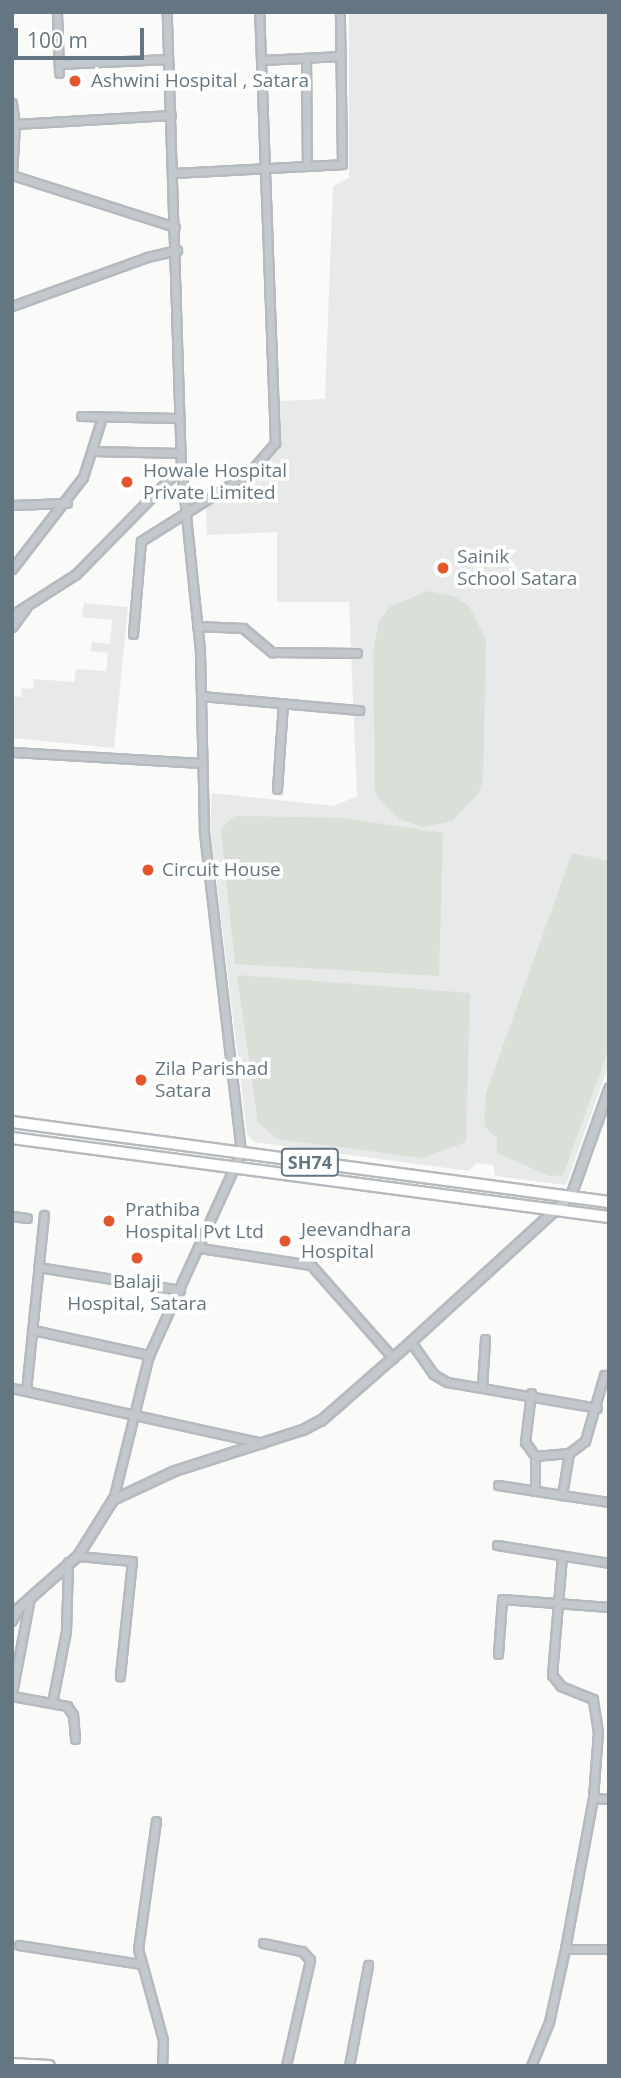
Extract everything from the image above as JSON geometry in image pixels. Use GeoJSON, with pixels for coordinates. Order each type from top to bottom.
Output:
{"type":"FeatureCollection","features":[{"type":"Feature","properties":{"kind":"main road","name":"SH74"},"geometry":{"type":"LineString","coordinates":[[12,1122],[609,1202]]}},
{"type":"Feature","properties":{"kind":"main road","name":"SH74"},"geometry":{"type":"LineString","coordinates":[[12,1138],[609,1217]]}},
{"type":"Feature","properties":{"kind":"main road"},"geometry":{"type":"LineString","coordinates":[[12,2064],[49,2066]]}},
{"type":"Feature","properties":{"kind":"street"},"geometry":{"type":"LineString","coordinates":[[57,12],[59,68],[169,59]]}},
{"type":"Feature","properties":{"kind":"street"},"geometry":{"type":"LineString","coordinates":[[13,1618],[30,1598],[78,1556],[113,1500],[149,1355],[200,1248],[241,1152],[211,899],[202,763],[198,626],[180,453],[177,250],[167,12]]}},
{"type":"Feature","properties":{"kind":"street"},"geometry":{"type":"LineString","coordinates":[[133,634],[141,541],[187,509],[249,473],[275,443],[260,12]]}},
{"type":"Feature","properties":{"kind":"street"},"geometry":{"type":"LineString","coordinates":[[173,173],[342,164],[341,12]]}},
{"type":"Feature","properties":{"kind":"street"},"geometry":{"type":"LineString","coordinates":[[262,60],[341,57]]}},
{"type":"Feature","properties":{"kind":"street"},"geometry":{"type":"LineString","coordinates":[[306,58],[307,166]]}},
{"type":"Feature","properties":{"kind":"street"},"geometry":{"type":"LineString","coordinates":[[12,103],[15,124],[12,175],[175,227]]}},
{"type":"Feature","properties":{"kind":"street"},"geometry":{"type":"LineString","coordinates":[[15,124],[171,115]]}},
{"type":"Feature","properties":{"kind":"street"},"geometry":{"type":"LineString","coordinates":[[12,306],[147,257],[177,250]]}},
{"type":"Feature","properties":{"kind":"street"},"geometry":{"type":"LineString","coordinates":[[81,416],[178,418]]}},
{"type":"Feature","properties":{"kind":"street"},"geometry":{"type":"LineString","coordinates":[[12,569],[66,503],[93,451],[102,416]]}},
{"type":"Feature","properties":{"kind":"street"},"geometry":{"type":"LineString","coordinates":[[93,451],[180,453]]}},
{"type":"Feature","properties":{"kind":"street"},"geometry":{"type":"LineString","coordinates":[[12,615],[76,574],[181,467]]}},
{"type":"Feature","properties":{"kind":"street"},"geometry":{"type":"LineString","coordinates":[[12,505],[66,503]]}},
{"type":"Feature","properties":{"kind":"street"},"geometry":{"type":"LineString","coordinates":[[12,627],[28,604]]}},
{"type":"Feature","properties":{"kind":"street"},"geometry":{"type":"LineString","coordinates":[[198,626],[243,628],[272,652],[357,653]]}},
{"type":"Feature","properties":{"kind":"street"},"geometry":{"type":"LineString","coordinates":[[201,696],[359,710]]}},
{"type":"Feature","properties":{"kind":"street"},"geometry":{"type":"LineString","coordinates":[[277,789],[283,704]]}},
{"type":"Feature","properties":{"kind":"street"},"geometry":{"type":"LineString","coordinates":[[12,752],[202,763]]}},
{"type":"Feature","properties":{"kind":"street"},"geometry":{"type":"LineString","coordinates":[[113,1500],[175,1471],[266,1444],[322,1420],[571,1196],[609,1089]]}},
{"type":"Feature","properties":{"kind":"street"},"geometry":{"type":"LineString","coordinates":[[26,1391],[44,1215]]}},
{"type":"Feature","properties":{"kind":"street"},"geometry":{"type":"LineString","coordinates":[[12,1216],[27,1218]]}},
{"type":"Feature","properties":{"kind":"street"},"geometry":{"type":"LineString","coordinates":[[200,1248],[311,1265],[393,1358]]}},
{"type":"Feature","properties":{"kind":"street"},"geometry":{"type":"LineString","coordinates":[[37,1267],[180,1290]]}},
{"type":"Feature","properties":{"kind":"street"},"geometry":{"type":"LineString","coordinates":[[33,1330],[149,1355]]}},
{"type":"Feature","properties":{"kind":"street"},"geometry":{"type":"LineString","coordinates":[[482,1386],[485,1339]]}},
{"type":"Feature","properties":{"kind":"street"},"geometry":{"type":"LineString","coordinates":[[411,1342],[433,1374],[450,1383],[531,1394],[597,1408]]}},
{"type":"Feature","properties":{"kind":"street"},"geometry":{"type":"LineString","coordinates":[[535,1456],[569,1453],[585,1441],[597,1408],[604,1375],[609,1374]]}},
{"type":"Feature","properties":{"kind":"street"},"geometry":{"type":"LineString","coordinates":[[12,1388],[266,1444]]}},
{"type":"Feature","properties":{"kind":"street"},"geometry":{"type":"LineString","coordinates":[[531,1394],[525,1441],[535,1456],[535,1490]]}},
{"type":"Feature","properties":{"kind":"street"},"geometry":{"type":"LineString","coordinates":[[562,1495],[569,1453]]}},
{"type":"Feature","properties":{"kind":"street"},"geometry":{"type":"LineString","coordinates":[[498,1485],[609,1502]]}},
{"type":"Feature","properties":{"kind":"street"},"geometry":{"type":"LineString","coordinates":[[497,1545],[609,1563]]}},
{"type":"Feature","properties":{"kind":"street"},"geometry":{"type":"LineString","coordinates":[[531,2066],[549,2022],[593,1798],[598,1713],[588,1695],[561,1686],[552,1675],[562,1555]]}},
{"type":"Feature","properties":{"kind":"street"},"geometry":{"type":"LineString","coordinates":[[78,1556],[132,1561],[120,1676]]}},
{"type":"Feature","properties":{"kind":"street"},"geometry":{"type":"LineString","coordinates":[[52,1703],[66,1631],[68,1562]]}},
{"type":"Feature","properties":{"kind":"street"},"geometry":{"type":"LineString","coordinates":[[30,1598],[12,1694],[71,1709],[75,1739]]}},
{"type":"Feature","properties":{"kind":"street"},"geometry":{"type":"LineString","coordinates":[[498,1654],[502,1599],[609,1607]]}},
{"type":"Feature","properties":{"kind":"street"},"geometry":{"type":"LineString","coordinates":[[593,1798],[609,1799]]}},
{"type":"Feature","properties":{"kind":"street"},"geometry":{"type":"LineString","coordinates":[[156,1821],[140,1929],[140,1964],[163,2040],[162,2066]]}},
{"type":"Feature","properties":{"kind":"street"},"geometry":{"type":"LineString","coordinates":[[263,1942],[302,1951],[310,1960],[286,2066]]}},
{"type":"Feature","properties":{"kind":"street"},"geometry":{"type":"LineString","coordinates":[[19,1945],[140,1964]]}},
{"type":"Feature","properties":{"kind":"street"},"geometry":{"type":"LineString","coordinates":[[565,1949],[609,1949]]}},
{"type":"Feature","properties":{"kind":"street"},"geometry":{"type":"LineString","coordinates":[[349,2066],[368,1965]]}},
{"type":"Feature","properties":{"kind":"shaded area","name":"Sainik School Satara"},"geometry":{"type":"Polygon","coordinates":[[[349,12],[609,12],[609,1064],[566,1185],[495,1176],[493,1165],[476,1163],[469,1171],[254,1142],[247,1134],[210,826],[212,793],[334,806],[357,796],[349,602],[277,602],[277,532],[207,535],[206,508],[246,485],[280,449],[280,401],[325,399],[333,186],[349,178],[349,12]]]}},
{"type":"Feature","properties":{"kind":"shaded area"},"geometry":{"type":"Polygon","coordinates":[[[428,591],[453,596],[469,606],[486,640],[483,780],[478,794],[452,821],[423,827],[399,819],[375,794],[373,651],[379,622],[391,606],[428,591]]]}},
{"type":"Feature","properties":{"kind":"shaded area"},"geometry":{"type":"Polygon","coordinates":[[[84,603],[128,607],[114,748],[12,738],[12,696],[21,697],[22,688],[33,689],[34,679],[74,682],[76,669],[106,671],[108,653],[91,651],[92,642],[110,644],[112,620],[82,617],[84,603]]]}},
{"type":"Feature","properties":{"kind":"shaded area"},"geometry":{"type":"Polygon","coordinates":[[[235,816],[343,818],[443,833],[439,976],[235,964],[221,829],[235,816]]]}},
{"type":"Feature","properties":{"kind":"shaded area"},"geometry":{"type":"Polygon","coordinates":[[[572,853],[609,861],[609,1048],[563,1175],[550,1176],[497,1153],[497,1139],[484,1125],[486,1093],[572,853]]]}},
{"type":"Feature","properties":{"kind":"shaded area"},"geometry":{"type":"Polygon","coordinates":[[[237,975],[470,993],[466,1142],[422,1158],[278,1139],[258,1123],[237,975]]]}},
{"type":"Feature","properties":{"kind":"place","name":"Ashwini Hospital , Satara"},"geometry":{"type":"Point","coordinates":[75,81]}},
{"type":"Feature","properties":{"kind":"place","name":"Howale Hospital Private Limited"},"geometry":{"type":"Point","coordinates":[127,482]}},
{"type":"Feature","properties":{"kind":"place","name":"Sainik School Satara"},"geometry":{"type":"Point","coordinates":[443,568]}},
{"type":"Feature","properties":{"kind":"place","name":"Circuit House"},"geometry":{"type":"Point","coordinates":[148,870]}},
{"type":"Feature","properties":{"kind":"place","name":"Zila Parishad Satara"},"geometry":{"type":"Point","coordinates":[141,1080]}},
{"type":"Feature","properties":{"kind":"place","name":"Prathiba Hospital Pvt Ltd"},"geometry":{"type":"Point","coordinates":[109,1221]}},
{"type":"Feature","properties":{"kind":"place","name":"Jeevandhara Hospital"},"geometry":{"type":"Point","coordinates":[285,1241]}},
{"type":"Feature","properties":{"kind":"place","name":"Balaji Hospital, Satara"},"geometry":{"type":"Point","coordinates":[137,1258]}}]}
